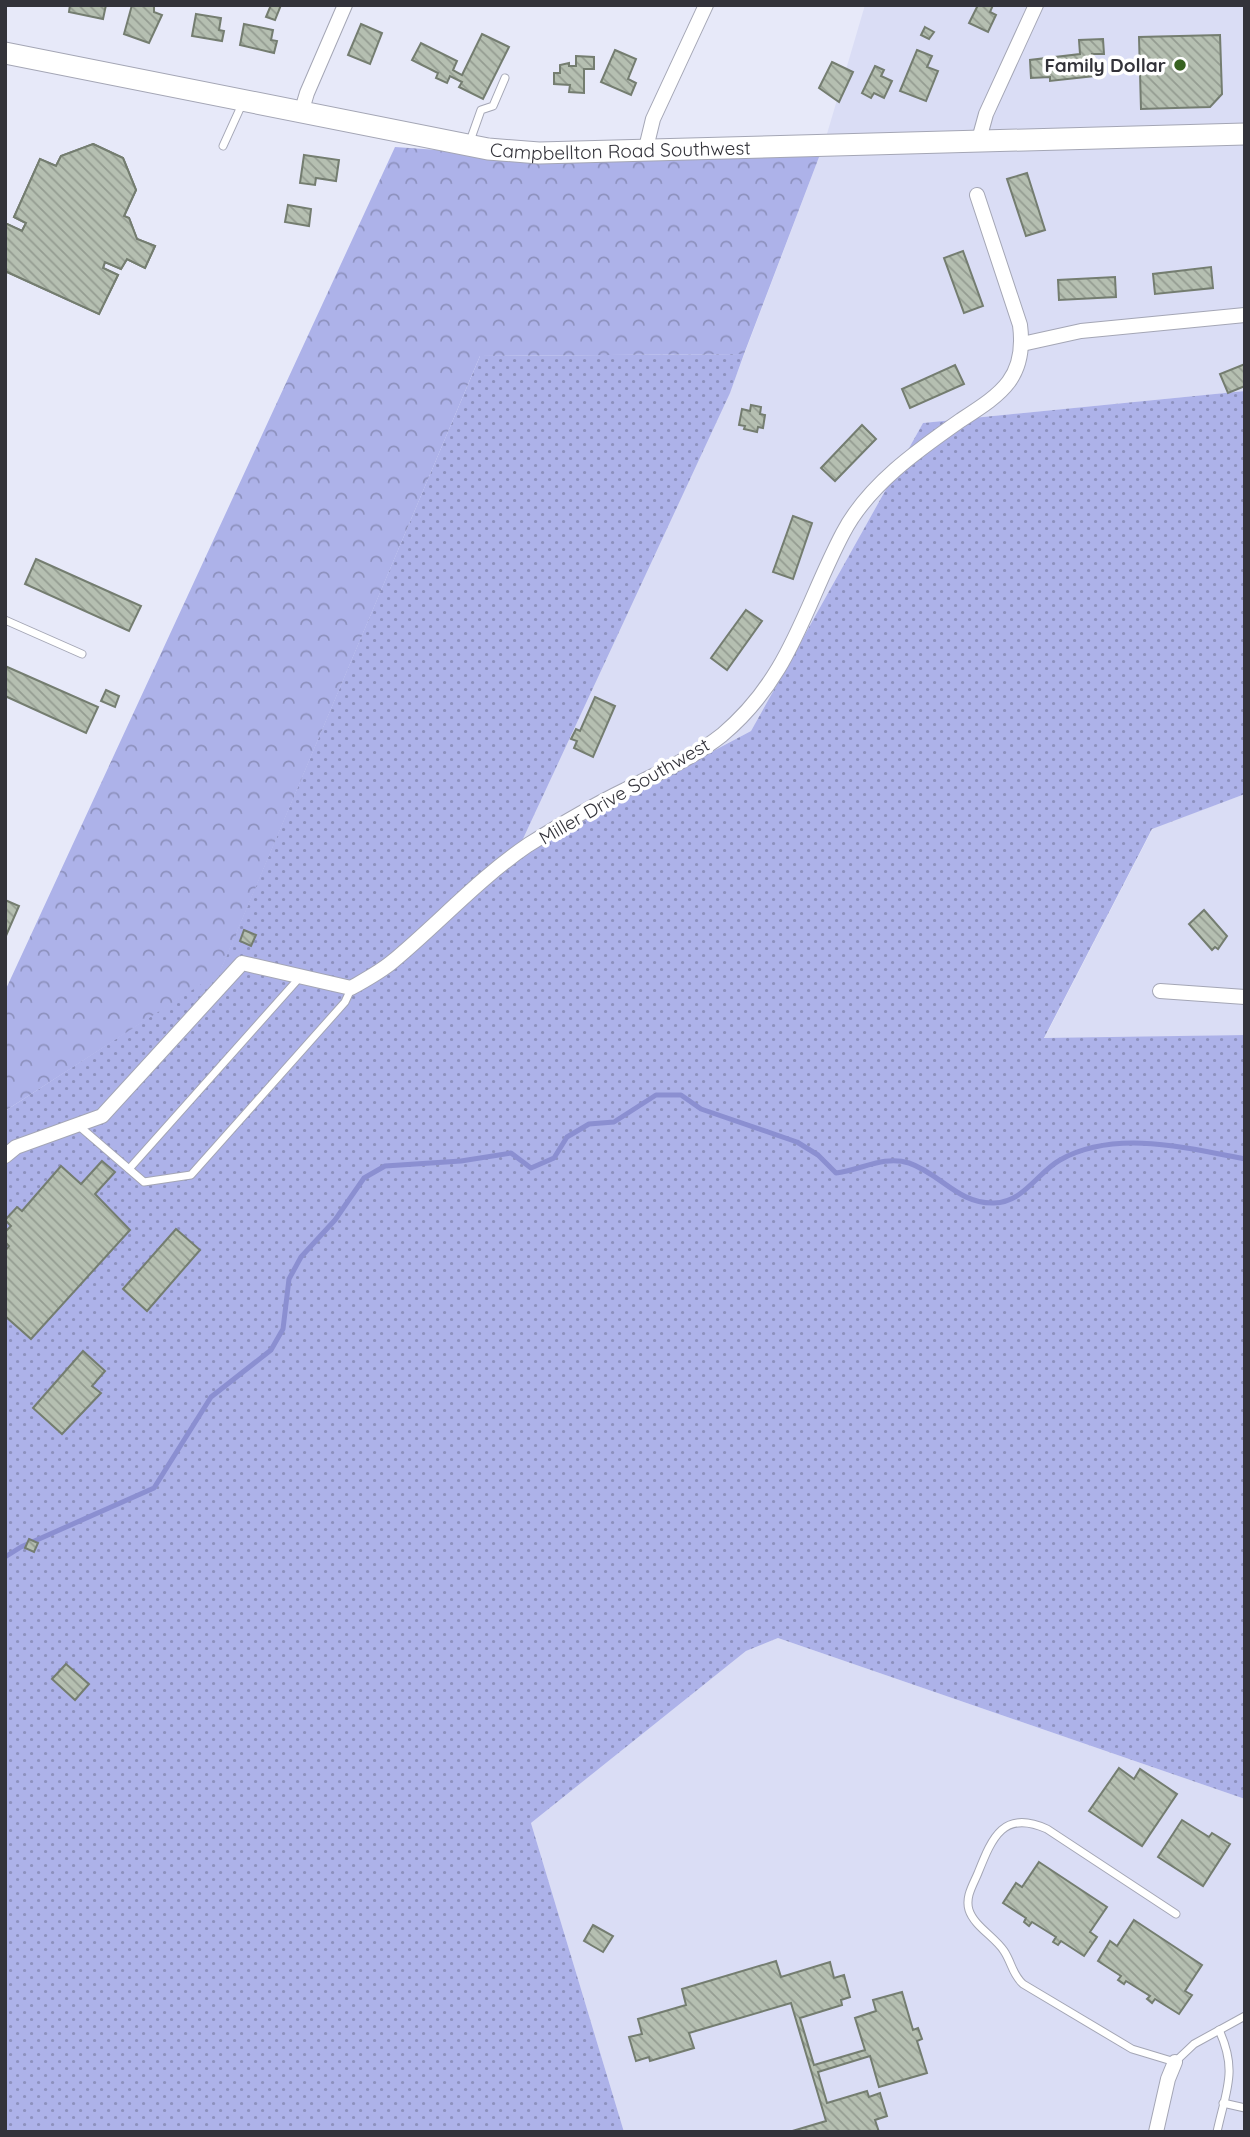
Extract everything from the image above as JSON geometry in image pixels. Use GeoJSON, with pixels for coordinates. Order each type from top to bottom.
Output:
{"type":"FeatureCollection","features":[{"type":"Feature","properties":{"kind":"main road","name":"Campbellton Road Southwest"},"geometry":{"type":"LineString","coordinates":[[5,53],[469,145],[539,153],[1245,134]]}},
{"type":"Feature","properties":{"kind":"street"},"geometry":{"type":"LineString","coordinates":[[301,113],[345,5]]}},
{"type":"Feature","properties":{"kind":"street"},"geometry":{"type":"LineString","coordinates":[[645,152],[653,119],[706,5]]}},
{"type":"Feature","properties":{"kind":"street"},"geometry":{"type":"LineString","coordinates":[[978,143],[986,114],[1036,5]]}},
{"type":"Feature","properties":{"kind":"street"},"geometry":{"type":"LineString","coordinates":[[977,195],[1020,325],[1022,344],[1081,331],[1245,314]]}},
{"type":"Feature","properties":{"kind":"street","name":"Miller Drive Southwest"},"geometry":{"type":"LineString","coordinates":[[351,988],[386,967],[468,892],[526,847],[585,810],[687,758],[721,735],[746,711],[782,666],[805,621],[843,533],[859,507],[918,450],[1002,393],[1017,369],[1022,344]]}},
{"type":"Feature","properties":{"kind":"street"},"geometry":{"type":"LineString","coordinates":[[5,1156],[16,1147],[102,1116],[242,963],[351,988]]}},
{"type":"Feature","properties":{"kind":"street"},"geometry":{"type":"LineString","coordinates":[[1160,991],[1245,997]]}},
{"type":"Feature","properties":{"kind":"street"},"geometry":{"type":"LineString","coordinates":[[1156,2132],[1168,2079],[1175,2062]]}},
{"type":"Feature","properties":{"kind":"lane"},"geometry":{"type":"LineString","coordinates":[[469,145],[481,110],[493,106],[505,78]]}},
{"type":"Feature","properties":{"kind":"lane"},"geometry":{"type":"LineString","coordinates":[[223,146],[244,102]]}},
{"type":"Feature","properties":{"kind":"lane"},"geometry":{"type":"LineString","coordinates":[[5,620],[82,654]]}},
{"type":"Feature","properties":{"kind":"lane"},"geometry":{"type":"LineString","coordinates":[[129,1169],[302,975]]}},
{"type":"Feature","properties":{"kind":"lane"},"geometry":{"type":"LineString","coordinates":[[78,1124],[144,1182],[191,1175],[345,1002],[351,988]]}},
{"type":"Feature","properties":{"kind":"lane"},"geometry":{"type":"LineString","coordinates":[[1176,1914],[1047,1829],[1025,1822],[1006,1826],[994,1838],[968,1899],[972,1916],[1003,1949],[1016,1977],[1023,1984],[1132,2049],[1175,2062],[1186,2050],[1245,2016]]}},
{"type":"Feature","properties":{"kind":"lane"},"geometry":{"type":"LineString","coordinates":[[1217,2132],[1231,2061],[1219,2030]]}},
{"type":"Feature","properties":{"kind":"lane"},"geometry":{"type":"LineString","coordinates":[[1223,2103],[1245,2108]]}},
{"type":"Feature","properties":{"kind":"shaded area"},"geometry":{"type":"Polygon","coordinates":[[[865,5],[1245,5],[1245,391],[923,423],[751,731],[514,856],[730,392],[824,144],[865,5]]]}},
{"type":"Feature","properties":{"kind":"shaded area"},"geometry":{"type":"Polygon","coordinates":[[[1245,794],[1245,1035],[1044,1039],[1153,828],[1245,794]]]}},
{"type":"Feature","properties":{"kind":"shaded area"},"geometry":{"type":"Polygon","coordinates":[[[778,1638],[1245,1799],[1245,2132],[624,2132],[531,1823],[746,1651],[778,1638]]]}},
{"type":"Feature","properties":{"kind":"green space"},"geometry":{"type":"Polygon","coordinates":[[[824,144],[744,354],[480,356],[220,972],[5,1111],[5,991],[395,147],[526,156],[824,144]]]}},
{"type":"Feature","properties":{"kind":"green space"},"geometry":{"type":"Polygon","coordinates":[[[744,354],[730,393],[515,856],[751,731],[923,423],[1245,391],[1245,794],[1152,829],[1044,1038],[1245,1035],[1245,1799],[778,1638],[746,1651],[531,1823],[624,2132],[5,2132],[5,1111],[220,971],[480,356],[744,354]]]}},
{"type":"Feature","properties":{"kind":"building"},"geometry":{"type":"Polygon","coordinates":[[[70,5],[106,5],[103,19],[69,12],[70,5]]]}},
{"type":"Feature","properties":{"kind":"building"},"geometry":{"type":"Polygon","coordinates":[[[132,5],[154,5],[154,12],[162,15],[149,43],[124,34],[132,5]]]}},
{"type":"Feature","properties":{"kind":"building"},"geometry":{"type":"Polygon","coordinates":[[[271,5],[281,5],[275,20],[266,17],[271,5]]]}},
{"type":"Feature","properties":{"kind":"building"},"geometry":{"type":"Polygon","coordinates":[[[978,5],[993,5],[990,12],[996,15],[988,32],[969,23],[978,5]]]}},
{"type":"Feature","properties":{"kind":"building"},"geometry":{"type":"Polygon","coordinates":[[[196,14],[221,18],[219,30],[224,31],[222,41],[192,36],[196,14]]]}},
{"type":"Feature","properties":{"kind":"building"},"geometry":{"type":"Polygon","coordinates":[[[244,24],[273,30],[271,40],[277,41],[274,53],[240,45],[244,24]]]}},
{"type":"Feature","properties":{"kind":"building"},"geometry":{"type":"Polygon","coordinates":[[[361,24],[382,33],[370,64],[348,55],[361,24]]]}},
{"type":"Feature","properties":{"kind":"building"},"geometry":{"type":"Polygon","coordinates":[[[925,27],[934,32],[929,39],[921,35],[925,27]]]}},
{"type":"Feature","properties":{"kind":"building"},"geometry":{"type":"Polygon","coordinates":[[[482,34],[509,47],[483,99],[459,87],[462,82],[450,76],[447,83],[436,78],[438,73],[412,60],[421,43],[457,61],[453,70],[462,75],[482,34]]]}},
{"type":"Feature","properties":{"kind":"building","name":"Family Dollar"},"geometry":{"type":"Polygon","coordinates":[[[1220,35],[1222,94],[1210,107],[1141,109],[1139,37],[1220,35]]]}},
{"type":"Feature","properties":{"kind":"building"},"geometry":{"type":"Polygon","coordinates":[[[1103,39],[1104,54],[1092,54],[1094,76],[1050,81],[1050,77],[1031,78],[1030,60],[1080,54],[1079,40],[1103,39]]]}},
{"type":"Feature","properties":{"kind":"building"},"geometry":{"type":"Polygon","coordinates":[[[615,50],[636,59],[628,79],[636,83],[631,95],[601,82],[615,50]]]}},
{"type":"Feature","properties":{"kind":"building"},"geometry":{"type":"Polygon","coordinates":[[[917,50],[932,56],[927,67],[938,71],[926,101],[900,91],[917,50]]]}},
{"type":"Feature","properties":{"kind":"building"},"geometry":{"type":"Polygon","coordinates":[[[576,56],[594,57],[594,69],[584,69],[584,93],[569,92],[570,85],[554,84],[554,73],[560,73],[560,65],[569,63],[569,66],[576,66],[576,56]]]}},
{"type":"Feature","properties":{"kind":"building"},"geometry":{"type":"Polygon","coordinates":[[[832,62],[853,72],[839,102],[819,88],[832,62]]]}},
{"type":"Feature","properties":{"kind":"building"},"geometry":{"type":"Polygon","coordinates":[[[875,66],[884,70],[881,76],[892,81],[884,98],[874,93],[871,98],[862,93],[875,66]]]}},
{"type":"Feature","properties":{"kind":"building"},"geometry":{"type":"Polygon","coordinates":[[[93,144],[123,158],[136,190],[124,216],[129,218],[137,239],[155,246],[145,268],[127,259],[121,269],[105,262],[103,268],[118,275],[99,314],[5,271],[5,223],[22,231],[26,223],[14,217],[40,159],[56,166],[61,156],[93,144]],[[32,226],[28,235],[77,257],[81,248],[32,226]]]}},
{"type":"Feature","properties":{"kind":"building"},"geometry":{"type":"Polygon","coordinates":[[[93,144],[123,158],[136,190],[124,216],[129,218],[137,239],[155,246],[145,268],[127,259],[121,269],[105,262],[103,268],[118,275],[99,314],[5,271],[5,223],[22,231],[26,223],[14,217],[40,159],[56,166],[61,156],[93,144]]]}},
{"type":"Feature","properties":{"kind":"building"},"geometry":{"type":"Polygon","coordinates":[[[304,155],[339,160],[336,181],[316,178],[315,185],[300,183],[304,155]]]}},
{"type":"Feature","properties":{"kind":"building"},"geometry":{"type":"Polygon","coordinates":[[[1027,173],[1045,230],[1026,236],[1007,179],[1027,173]]]}},
{"type":"Feature","properties":{"kind":"building"},"geometry":{"type":"Polygon","coordinates":[[[288,205],[311,209],[309,226],[285,222],[288,205]]]}},
{"type":"Feature","properties":{"kind":"building"},"geometry":{"type":"Polygon","coordinates":[[[963,251],[983,306],[964,313],[944,258],[963,251]]]}},
{"type":"Feature","properties":{"kind":"building"},"geometry":{"type":"Polygon","coordinates":[[[1211,267],[1213,288],[1155,294],[1153,274],[1211,267]]]}},
{"type":"Feature","properties":{"kind":"building"},"geometry":{"type":"Polygon","coordinates":[[[1115,277],[1116,297],[1059,300],[1058,280],[1115,277]]]}},
{"type":"Feature","properties":{"kind":"building"},"geometry":{"type":"Polygon","coordinates":[[[1245,364],[1245,386],[1228,393],[1220,374],[1245,364]]]}},
{"type":"Feature","properties":{"kind":"building"},"geometry":{"type":"Polygon","coordinates":[[[955,365],[964,384],[910,408],[902,389],[955,365]]]}},
{"type":"Feature","properties":{"kind":"building"},"geometry":{"type":"Polygon","coordinates":[[[751,405],[761,407],[760,414],[765,415],[763,428],[758,427],[757,432],[739,425],[742,409],[750,411],[751,405]]]}},
{"type":"Feature","properties":{"kind":"building"},"geometry":{"type":"Polygon","coordinates":[[[862,425],[876,439],[835,481],[821,468],[862,425]]]}},
{"type":"Feature","properties":{"kind":"building"},"geometry":{"type":"Polygon","coordinates":[[[793,516],[812,523],[793,579],[773,572],[793,516]]]}},
{"type":"Feature","properties":{"kind":"building"},"geometry":{"type":"Polygon","coordinates":[[[36,559],[141,606],[129,631],[25,584],[36,559]]]}},
{"type":"Feature","properties":{"kind":"building"},"geometry":{"type":"Polygon","coordinates":[[[746,610],[762,621],[727,670],[711,658],[746,610]]]}},
{"type":"Feature","properties":{"kind":"building"},"geometry":{"type":"Polygon","coordinates":[[[5,666],[98,707],[86,733],[5,696],[5,666]]]}},
{"type":"Feature","properties":{"kind":"building"},"geometry":{"type":"Polygon","coordinates":[[[106,690],[119,696],[115,707],[101,701],[106,690]]]}},
{"type":"Feature","properties":{"kind":"building"},"geometry":{"type":"Polygon","coordinates":[[[595,697],[615,706],[593,757],[574,748],[577,741],[571,739],[576,729],[580,731],[595,697]]]}},
{"type":"Feature","properties":{"kind":"building"},"geometry":{"type":"Polygon","coordinates":[[[5,900],[19,906],[5,938],[5,900]]]}},
{"type":"Feature","properties":{"kind":"building"},"geometry":{"type":"Polygon","coordinates":[[[1204,910],[1227,936],[1218,949],[1215,947],[1212,950],[1189,924],[1204,910]]]}},
{"type":"Feature","properties":{"kind":"building"},"geometry":{"type":"Polygon","coordinates":[[[244,930],[256,935],[251,946],[240,941],[244,930]]]}},
{"type":"Feature","properties":{"kind":"building"},"geometry":{"type":"Polygon","coordinates":[[[102,1161],[115,1172],[95,1194],[130,1230],[31,1339],[5,1316],[5,1251],[9,1246],[5,1242],[5,1232],[11,1226],[5,1220],[17,1207],[22,1211],[61,1166],[81,1184],[102,1161]]]}},
{"type":"Feature","properties":{"kind":"building"},"geometry":{"type":"Polygon","coordinates":[[[176,1229],[200,1250],[147,1311],[123,1289],[176,1229]]]}},
{"type":"Feature","properties":{"kind":"building"},"geometry":{"type":"Polygon","coordinates":[[[83,1351],[105,1371],[92,1386],[101,1393],[62,1434],[33,1408],[83,1351]]]}},
{"type":"Feature","properties":{"kind":"building"},"geometry":{"type":"Polygon","coordinates":[[[29,1539],[38,1543],[34,1552],[25,1548],[29,1539]]]}},
{"type":"Feature","properties":{"kind":"building"},"geometry":{"type":"Polygon","coordinates":[[[66,1664],[89,1684],[75,1700],[52,1679],[66,1664]]]}},
{"type":"Feature","properties":{"kind":"building"},"geometry":{"type":"Polygon","coordinates":[[[1119,1768],[1134,1779],[1140,1769],[1177,1794],[1142,1846],[1089,1811],[1119,1768]]]}},
{"type":"Feature","properties":{"kind":"building"},"geometry":{"type":"Polygon","coordinates":[[[1182,1820],[1209,1837],[1212,1833],[1230,1844],[1203,1886],[1158,1857],[1182,1820]]]}},
{"type":"Feature","properties":{"kind":"building"},"geometry":{"type":"Polygon","coordinates":[[[1039,1862],[1107,1907],[1090,1932],[1097,1937],[1084,1956],[1061,1941],[1058,1945],[1053,1942],[1056,1937],[1032,1922],[1029,1926],[1024,1922],[1026,1918],[1003,1903],[1016,1883],[1022,1887],[1039,1862]]]}},
{"type":"Feature","properties":{"kind":"building"},"geometry":{"type":"Polygon","coordinates":[[[1134,1920],[1202,1965],[1185,1991],[1192,1995],[1179,2014],[1155,1999],[1152,2003],[1147,1999],[1150,1996],[1126,1981],[1124,1984],[1118,1980],[1121,1976],[1098,1961],[1110,1941],[1117,1946],[1134,1920]]]}},
{"type":"Feature","properties":{"kind":"building"},"geometry":{"type":"Polygon","coordinates":[[[593,1925],[613,1936],[603,1952],[584,1941],[593,1925]]]}},
{"type":"Feature","properties":{"kind":"building"},"geometry":{"type":"Polygon","coordinates":[[[776,1961],[781,1977],[830,1962],[834,1978],[844,1975],[850,1997],[841,2000],[842,2005],[800,2018],[814,2065],[865,2050],[855,2018],[876,2011],[873,2000],[902,1992],[913,2030],[918,2028],[922,2039],[917,2041],[927,2073],[879,2087],[870,2056],[818,2072],[827,2103],[867,2091],[869,2097],[880,2093],[887,2116],[875,2120],[879,2132],[789,2132],[826,2121],[791,2003],[689,2033],[694,2048],[650,2061],[649,2057],[636,2061],[629,2037],[642,2034],[638,2019],[686,2005],[682,1989],[776,1961]]]}},
{"type":"Feature","properties":{"kind":"waterway"},"geometry":{"type":"LineString","coordinates":[[5,1557],[21,1547],[154,1488],[211,1397],[271,1350],[283,1329],[289,1279],[301,1257],[335,1220],[364,1178],[385,1166],[461,1161],[511,1153],[531,1168],[554,1158],[567,1137],[589,1124],[614,1122],[656,1095],[681,1095],[701,1109],[797,1142],[818,1155],[836,1173],[882,1162],[900,1161],[920,1168],[960,1194],[981,1202],[994,1203],[1014,1198],[1060,1160],[1104,1145],[1127,1143],[1175,1146],[1245,1159]]}},
{"type":"Feature","properties":{"kind":"place","name":"Family Dollar"},"geometry":{"type":"Point","coordinates":[1180,65]}}]}
